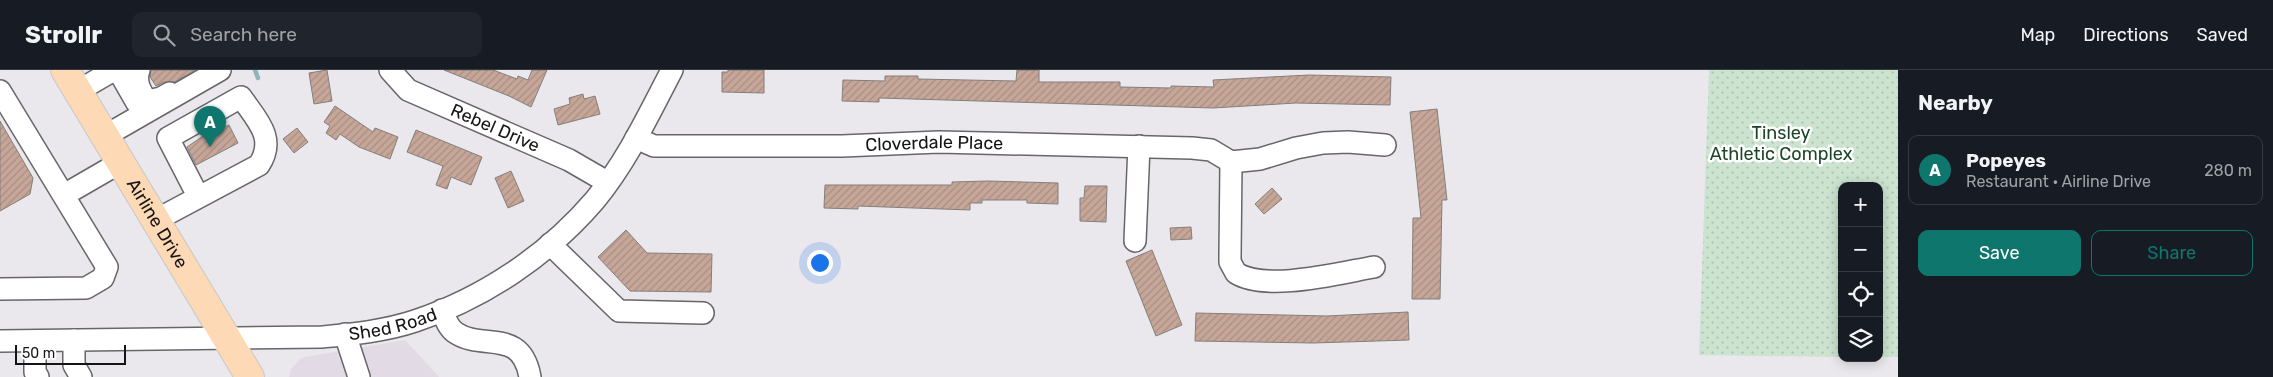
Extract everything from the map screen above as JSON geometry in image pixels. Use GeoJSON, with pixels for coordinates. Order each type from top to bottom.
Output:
{"type":"FeatureCollection","features":[{"type":"Feature","properties":{"kind":"main road","name":"Airline Drive"},"geometry":{"type":"LineString","coordinates":[[69,76],[250,377]]}},
{"type":"Feature","properties":{"kind":"street"},"geometry":{"type":"LineString","coordinates":[[69,76],[116,70],[144,114]]}},
{"type":"Feature","properties":{"kind":"street"},"geometry":{"type":"LineString","coordinates":[[139,70],[137,80],[144,96],[148,100],[154,101],[207,70]]}},
{"type":"Feature","properties":{"kind":"street"},"geometry":{"type":"LineString","coordinates":[[105,136],[220,70]]}},
{"type":"Feature","properties":{"kind":"street","name":"Rebel Drive"},"geometry":{"type":"LineString","coordinates":[[390,70],[400,84],[408,90],[569,160],[607,182]]}},
{"type":"Feature","properties":{"kind":"street","name":"Shed Road"},"geometry":{"type":"LineString","coordinates":[[0,341],[322,337],[372,332],[414,321],[442,310],[485,290],[518,270],[550,244],[595,199],[636,138],[672,70]]}},
{"type":"Feature","properties":{"kind":"street"},"geometry":{"type":"LineString","coordinates":[[0,91],[107,267],[103,278],[86,288],[0,289]]}},
{"type":"Feature","properties":{"kind":"street"},"geometry":{"type":"LineString","coordinates":[[156,220],[259,165],[267,150],[267,140],[241,97],[173,148],[198,196]]}},
{"type":"Feature","properties":{"kind":"street","name":"Cloverdale Place"},"geometry":{"type":"LineString","coordinates":[[636,138],[654,146],[842,146],[918,142],[1139,146],[1212,150],[1231,162]]}},
{"type":"Feature","properties":{"kind":"street"},"geometry":{"type":"LineString","coordinates":[[1374,267],[1296,280],[1249,279],[1236,273],[1230,262],[1231,162],[1260,159],[1296,148],[1323,144],[1348,142],[1385,145]]}},
{"type":"Feature","properties":{"kind":"street"},"geometry":{"type":"LineString","coordinates":[[1135,241],[1139,146]]}},
{"type":"Feature","properties":{"kind":"street"},"geometry":{"type":"LineString","coordinates":[[64,196],[121,162]]}},
{"type":"Feature","properties":{"kind":"street"},"geometry":{"type":"LineString","coordinates":[[550,244],[619,311],[703,313]]}},
{"type":"Feature","properties":{"kind":"street"},"geometry":{"type":"LineString","coordinates":[[442,310],[454,332],[465,338],[493,341],[512,347],[522,358],[530,377]]}},
{"type":"Feature","properties":{"kind":"street"},"geometry":{"type":"LineString","coordinates":[[346,334],[359,377]]}},
{"type":"Feature","properties":{"kind":"street"},"geometry":{"type":"LineString","coordinates":[[35,340],[35,372],[38,377]]}},
{"type":"Feature","properties":{"kind":"street"},"geometry":{"type":"LineString","coordinates":[[74,340],[74,365],[81,377]]}},
{"type":"Feature","properties":{"kind":"shaded area"},"geometry":{"type":"Polygon","coordinates":[[[405,340],[439,377],[289,377],[291,369],[300,359],[305,357],[405,340]]]}},
{"type":"Feature","properties":{"kind":"green space","name":"Tinsley Athletic Complex"},"geometry":{"type":"Polygon","coordinates":[[[1709,70],[1898,70],[1898,357],[1883,357],[1883,182],[1838,182],[1838,357],[1699,355],[1709,70]]]}},
{"type":"Feature","properties":{"kind":"building"},"geometry":{"type":"Polygon","coordinates":[[[151,70],[195,70],[175,82],[164,82],[156,86],[150,77],[151,70]]]}},
{"type":"Feature","properties":{"kind":"building"},"geometry":{"type":"Polygon","coordinates":[[[327,70],[332,101],[314,104],[309,73],[327,70]]]}},
{"type":"Feature","properties":{"kind":"building"},"geometry":{"type":"Polygon","coordinates":[[[444,70],[493,70],[517,79],[518,76],[528,80],[532,70],[547,70],[531,107],[509,96],[444,70]]]}},
{"type":"Feature","properties":{"kind":"building"},"geometry":{"type":"Polygon","coordinates":[[[728,70],[764,70],[764,93],[722,92],[722,72],[728,72],[728,70]]]}},
{"type":"Feature","properties":{"kind":"building"},"geometry":{"type":"Polygon","coordinates":[[[1017,70],[1039,70],[1039,82],[1120,82],[1120,87],[1171,88],[1171,86],[1214,87],[1213,80],[1309,75],[1391,77],[1390,105],[1296,103],[1213,108],[879,98],[879,102],[842,101],[843,80],[885,81],[885,76],[918,76],[918,79],[1016,81],[1017,70]]]}},
{"type":"Feature","properties":{"kind":"building"},"geometry":{"type":"Polygon","coordinates":[[[583,94],[584,99],[595,96],[600,114],[558,125],[554,109],[570,104],[569,98],[583,94]]]}},
{"type":"Feature","properties":{"kind":"building"},"geometry":{"type":"Polygon","coordinates":[[[335,106],[373,132],[375,128],[398,137],[390,159],[359,147],[340,134],[336,140],[326,133],[330,126],[324,122],[335,106]]]}},
{"type":"Feature","properties":{"kind":"building"},"geometry":{"type":"Polygon","coordinates":[[[1437,109],[1447,200],[1442,200],[1440,299],[1412,299],[1413,218],[1421,218],[1410,112],[1437,109]]]}},
{"type":"Feature","properties":{"kind":"building"},"geometry":{"type":"Polygon","coordinates":[[[0,121],[33,178],[30,194],[0,211],[0,121]]]}},
{"type":"Feature","properties":{"kind":"building"},"geometry":{"type":"Polygon","coordinates":[[[229,125],[238,143],[196,165],[187,147],[206,134],[207,136],[229,125]]]}},
{"type":"Feature","properties":{"kind":"building"},"geometry":{"type":"Polygon","coordinates":[[[297,128],[308,142],[294,153],[283,139],[297,128]]]}},
{"type":"Feature","properties":{"kind":"building"},"geometry":{"type":"Polygon","coordinates":[[[416,130],[482,157],[471,185],[451,177],[447,189],[436,185],[443,166],[407,152],[416,130]]]}},
{"type":"Feature","properties":{"kind":"building"},"geometry":{"type":"Polygon","coordinates":[[[511,171],[524,201],[508,208],[495,178],[511,171]]]}},
{"type":"Feature","properties":{"kind":"building"},"geometry":{"type":"Polygon","coordinates":[[[952,182],[1058,183],[1058,204],[1027,203],[1027,200],[982,200],[982,203],[970,203],[970,210],[858,206],[858,209],[824,208],[825,185],[952,185],[952,182]]]}},
{"type":"Feature","properties":{"kind":"building"},"geometry":{"type":"Polygon","coordinates":[[[1085,186],[1107,186],[1106,222],[1080,221],[1080,198],[1084,198],[1085,186]]]}},
{"type":"Feature","properties":{"kind":"building"},"geometry":{"type":"Polygon","coordinates":[[[1272,188],[1282,199],[1264,214],[1255,204],[1272,188]]]}},
{"type":"Feature","properties":{"kind":"building"},"geometry":{"type":"Polygon","coordinates":[[[1191,227],[1192,239],[1171,240],[1170,228],[1191,227]]]}},
{"type":"Feature","properties":{"kind":"building"},"geometry":{"type":"Polygon","coordinates":[[[626,230],[647,253],[712,254],[711,292],[630,291],[598,257],[626,230]]]}},
{"type":"Feature","properties":{"kind":"building"},"geometry":{"type":"Polygon","coordinates":[[[1152,250],[1182,325],[1156,336],[1126,261],[1152,250]]]}},
{"type":"Feature","properties":{"kind":"building"},"geometry":{"type":"Polygon","coordinates":[[[1408,312],[1409,340],[1313,343],[1195,341],[1196,313],[1327,316],[1408,312]]]}},
{"type":"Feature","properties":{"kind":"waterway"},"geometry":{"type":"LineString","coordinates":[[255,70],[258,78]]}},
{"type":"Feature","properties":{"kind":"place","name":"Popeyes"},"geometry":{"type":"Point","coordinates":[210,147]}}]}
